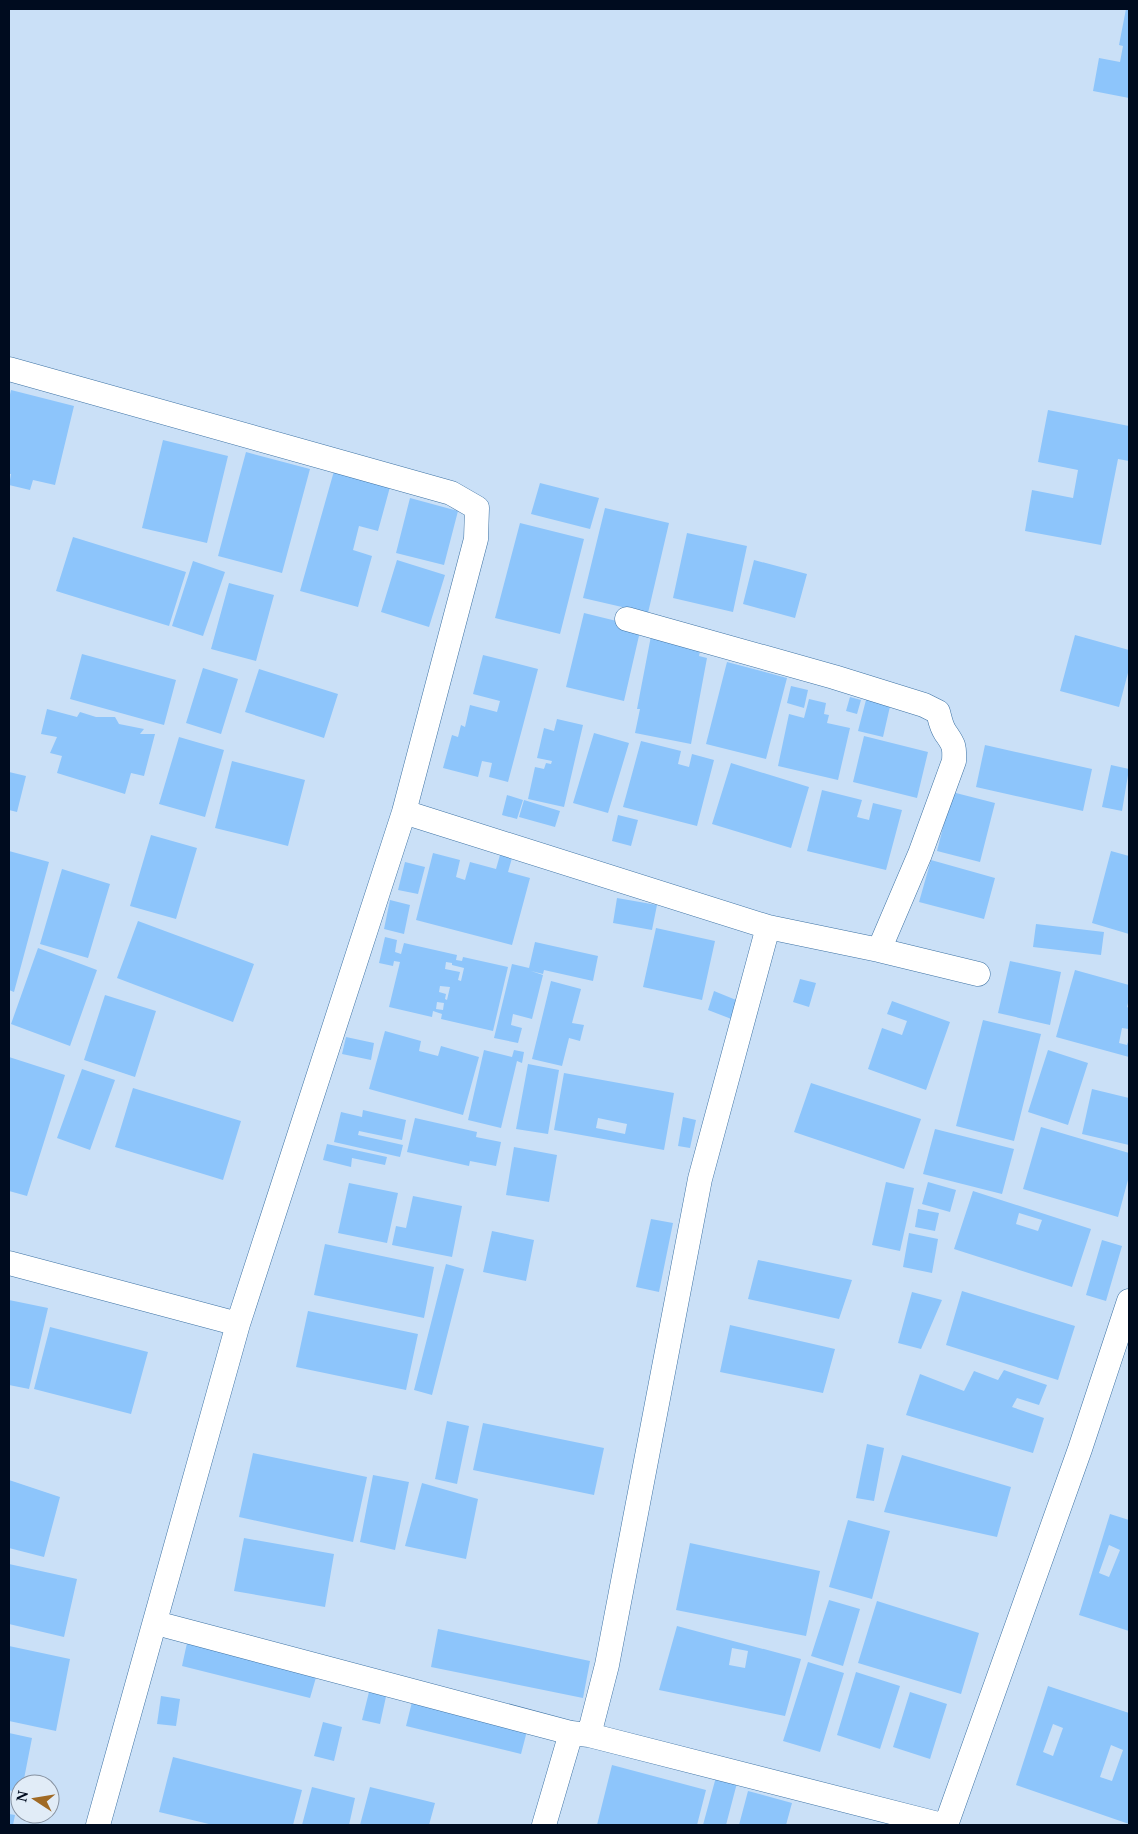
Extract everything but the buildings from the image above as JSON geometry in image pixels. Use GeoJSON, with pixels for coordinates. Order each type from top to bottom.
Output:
{"type":"FeatureCollection","features":[{"type":"Feature","properties":{"kind":"street"},"geometry":{"type":"LineString","coordinates":[[9,370],[451,493],[477,508],[476,539],[404,812],[238,1324],[98,1825]]}},
{"type":"Feature","properties":{"kind":"street"},"geometry":{"type":"LineString","coordinates":[[628,619],[834,677],[924,705],[938,712],[944,730],[952,740],[955,748],[954,761],[920,854],[879,950]]}},
{"type":"Feature","properties":{"kind":"street"},"geometry":{"type":"LineString","coordinates":[[404,812],[768,927],[879,950],[978,974]]}},
{"type":"Feature","properties":{"kind":"street"},"geometry":{"type":"LineString","coordinates":[[544,1825],[607,1666],[700,1180],[768,927]]}},
{"type":"Feature","properties":{"kind":"street"},"geometry":{"type":"LineString","coordinates":[[9,1262],[238,1324]]}},
{"type":"Feature","properties":{"kind":"street"},"geometry":{"type":"LineString","coordinates":[[156,1623],[932,1824],[1080,1448],[1129,1301]]}}]}
